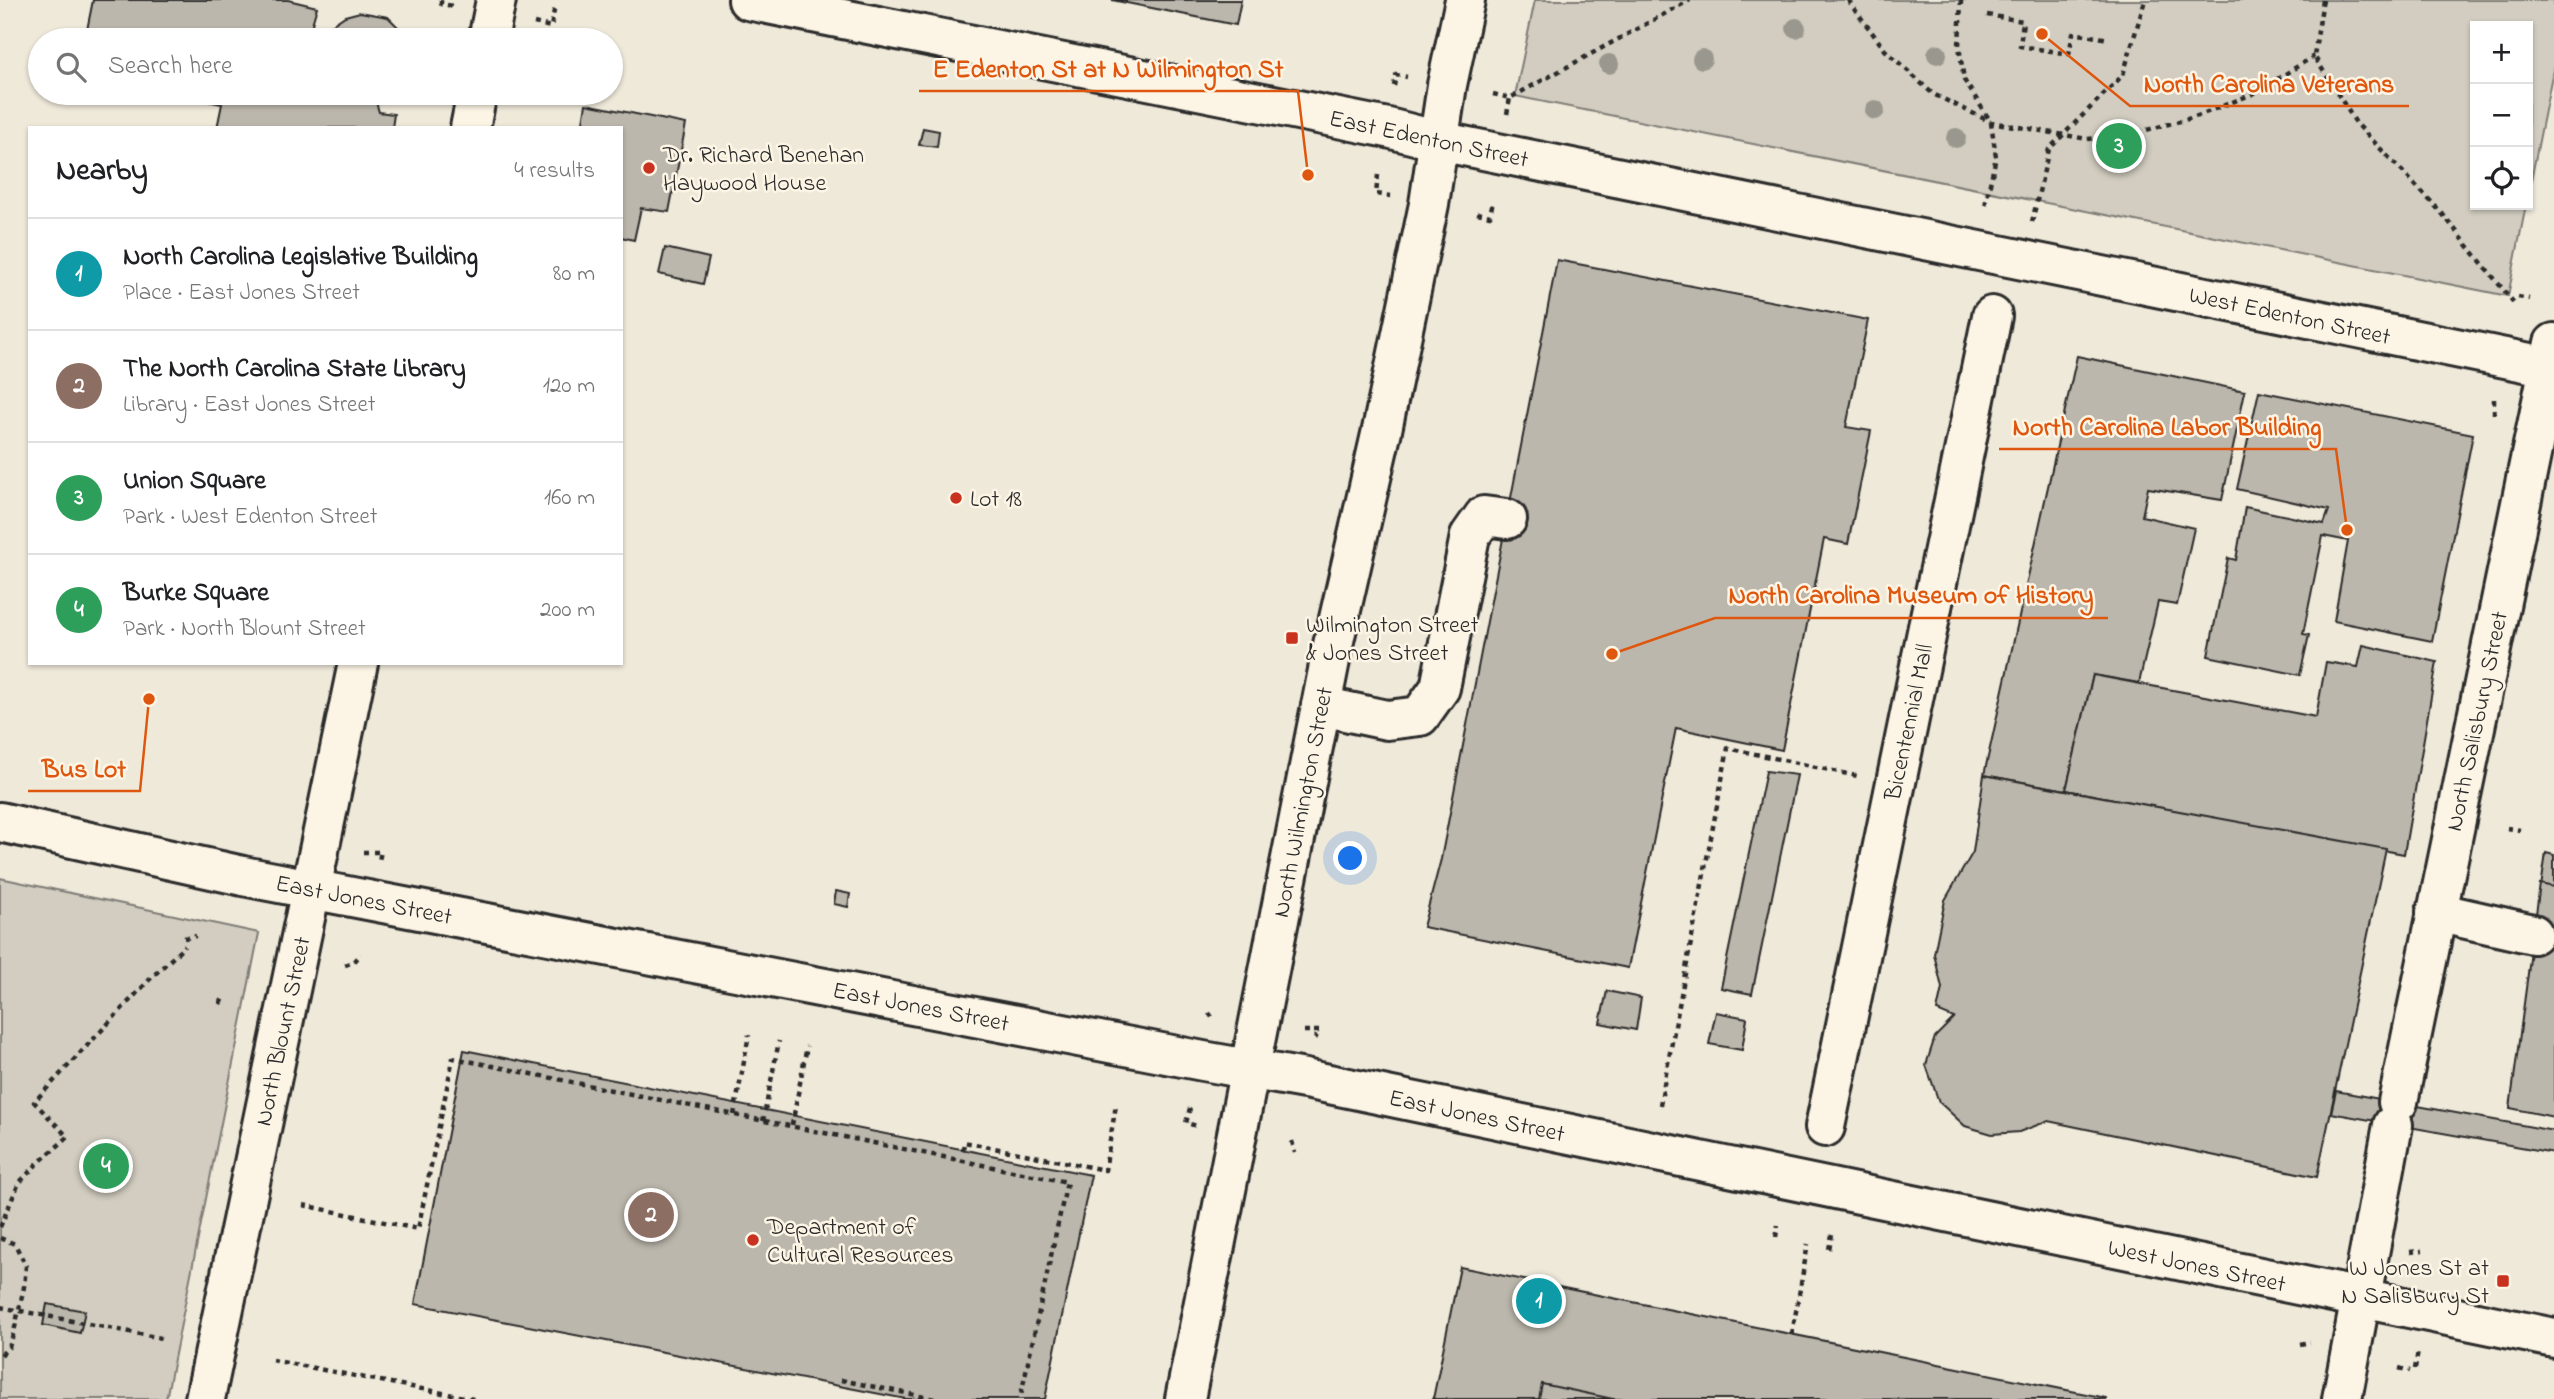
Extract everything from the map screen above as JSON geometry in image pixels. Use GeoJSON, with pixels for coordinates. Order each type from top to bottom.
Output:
{"type":"FeatureCollection","features":[{"type":"Feature","properties":{"kind":"main road"},"geometry":{"type":"LineString","coordinates":[[490,28],[496,0]]}},
{"type":"Feature","properties":{"kind":"main road","name":"East Edenton Street"},"geometry":{"type":"LineString","coordinates":[[748,0],[1388,128],[1439,141],[2029,242]]}},
{"type":"Feature","properties":{"kind":"main road","name":"North Wilmington Street"},"geometry":{"type":"LineString","coordinates":[[1185,1399],[1321,706],[1419,257],[1447,85],[1465,0]]}},
{"type":"Feature","properties":{"kind":"main road"},"geometry":{"type":"LineString","coordinates":[[470,126],[475,105]]}},
{"type":"Feature","properties":{"kind":"main road","name":"West Edenton Street"},"geometry":{"type":"LineString","coordinates":[[2029,242],[2552,358]]}},
{"type":"Feature","properties":{"kind":"main road","name":"Bicentennial Mall"},"geometry":{"type":"LineString","coordinates":[[1825,1127],[1992,316]]}},
{"type":"Feature","properties":{"kind":"main road","name":"North Salisbury Street"},"geometry":{"type":"LineString","coordinates":[[2342,1399],[2395,1113],[2552,358]]}},
{"type":"Feature","properties":{"kind":"main road"},"geometry":{"type":"LineString","coordinates":[[1321,706],[1387,720],[1420,716],[1440,688],[1470,536],[1484,516],[1507,519]]}},
{"type":"Feature","properties":{"kind":"main road","name":"North Blount Street"},"geometry":{"type":"LineString","coordinates":[[205,1399],[358,665]]}},
{"type":"Feature","properties":{"kind":"main road","name":"East Jones Street"},"geometry":{"type":"LineString","coordinates":[[0,822],[243,876],[1250,1068],[1841,1190]]}},
{"type":"Feature","properties":{"kind":"main road"},"geometry":{"type":"LineString","coordinates":[[2436,912],[2533,934]]}},
{"type":"Feature","properties":{"kind":"main road","name":"West Jones Street"},"geometry":{"type":"LineString","coordinates":[[1841,1190],[2554,1338]]}},
{"type":"Feature","properties":{"kind":"path"},"geometry":{"type":"LineString","coordinates":[[1493,94],[1510,97],[1690,0]]}},
{"type":"Feature","properties":{"kind":"path"},"geometry":{"type":"LineString","coordinates":[[1848,0],[1885,50],[1933,94],[1992,122],[2087,139],[2128,135],[2196,117],[2255,93],[2314,57]]}},
{"type":"Feature","properties":{"kind":"path"},"geometry":{"type":"LineString","coordinates":[[1961,0],[1959,46],[1964,80],[1992,122],[1996,157],[1983,214]]}},
{"type":"Feature","properties":{"kind":"path"},"geometry":{"type":"LineString","coordinates":[[2029,242],[2049,149],[2123,75],[2144,0]]}},
{"type":"Feature","properties":{"kind":"path"},"geometry":{"type":"LineString","coordinates":[[2323,0],[2314,57],[2356,123],[2441,212],[2514,303]]}},
{"type":"Feature","properties":{"kind":"path"},"geometry":{"type":"LineString","coordinates":[[534,23],[551,27],[555,5]]}},
{"type":"Feature","properties":{"kind":"path"},"geometry":{"type":"LineString","coordinates":[[1960,10],[1967,11]]}},
{"type":"Feature","properties":{"kind":"path"},"geometry":{"type":"LineString","coordinates":[[1987,15],[2023,21],[2020,46],[2069,54],[2073,33],[2109,39]]}},
{"type":"Feature","properties":{"kind":"path"},"geometry":{"type":"LineString","coordinates":[[1506,117],[1510,97]]}},
{"type":"Feature","properties":{"kind":"path"},"geometry":{"type":"LineString","coordinates":[[1378,175],[1376,194],[1391,195]]}},
{"type":"Feature","properties":{"kind":"path"},"geometry":{"type":"LineString","coordinates":[[1477,213],[1490,216],[1493,200]]}},
{"type":"Feature","properties":{"kind":"path"},"geometry":{"type":"LineString","coordinates":[[2518,297],[2529,299]]}},
{"type":"Feature","properties":{"kind":"path"},"geometry":{"type":"LineString","coordinates":[[2494,399],[2494,418]]}},
{"type":"Feature","properties":{"kind":"path"},"geometry":{"type":"LineString","coordinates":[[1660,1105],[1728,748],[1895,784]]}},
{"type":"Feature","properties":{"kind":"path"},"geometry":{"type":"LineString","coordinates":[[2507,828],[2519,830]]}},
{"type":"Feature","properties":{"kind":"path"},"geometry":{"type":"LineString","coordinates":[[363,852],[381,852]]}},
{"type":"Feature","properties":{"kind":"path"},"geometry":{"type":"LineString","coordinates":[[184,939],[197,936]]}},
{"type":"Feature","properties":{"kind":"path"},"geometry":{"type":"LineString","coordinates":[[0,1227],[19,1183],[68,1137],[34,1102],[153,976],[185,946]]}},
{"type":"Feature","properties":{"kind":"path"},"geometry":{"type":"LineString","coordinates":[[345,965],[354,962],[361,954]]}},
{"type":"Feature","properties":{"kind":"path"},"geometry":{"type":"LineString","coordinates":[[220,1004],[224,996]]}},
{"type":"Feature","properties":{"kind":"path"},"geometry":{"type":"LineString","coordinates":[[1209,1013],[1214,1020]]}},
{"type":"Feature","properties":{"kind":"path"},"geometry":{"type":"LineString","coordinates":[[1304,1031],[1319,1031]]}},
{"type":"Feature","properties":{"kind":"path"},"geometry":{"type":"LineString","coordinates":[[734,1115],[749,1035]]}},
{"type":"Feature","properties":{"kind":"path"},"geometry":{"type":"LineString","coordinates":[[763,1121],[779,1041]]}},
{"type":"Feature","properties":{"kind":"path"},"geometry":{"type":"LineString","coordinates":[[792,1125],[807,1046]]}},
{"type":"Feature","properties":{"kind":"path"},"geometry":{"type":"LineString","coordinates":[[303,1205],[418,1229],[453,1059],[1067,1182],[1020,1399]]}},
{"type":"Feature","properties":{"kind":"path"},"geometry":{"type":"LineString","coordinates":[[963,1150],[964,1142],[1105,1170],[1116,1105]]}},
{"type":"Feature","properties":{"kind":"path"},"geometry":{"type":"LineString","coordinates":[[1190,1108],[1186,1123],[1199,1126]]}},
{"type":"Feature","properties":{"kind":"path"},"geometry":{"type":"LineString","coordinates":[[1292,1141],[1296,1153]]}},
{"type":"Feature","properties":{"kind":"path"},"geometry":{"type":"LineString","coordinates":[[1776,1237],[1778,1225]]}},
{"type":"Feature","properties":{"kind":"path"},"geometry":{"type":"LineString","coordinates":[[1829,1249],[1832,1235]]}},
{"type":"Feature","properties":{"kind":"path"},"geometry":{"type":"LineString","coordinates":[[0,1238],[15,1244],[26,1266],[9,1347],[0,1356]]}},
{"type":"Feature","properties":{"kind":"path"},"geometry":{"type":"LineString","coordinates":[[1792,1334],[1808,1244]]}},
{"type":"Feature","properties":{"kind":"path"},"geometry":{"type":"LineString","coordinates":[[0,1307],[162,1338]]}},
{"type":"Feature","properties":{"kind":"path"},"geometry":{"type":"LineString","coordinates":[[2300,1344],[2311,1341]]}},
{"type":"Feature","properties":{"kind":"path"},"geometry":{"type":"LineString","coordinates":[[2399,1368],[2413,1370],[2418,1350]]}},
{"type":"Feature","properties":{"kind":"path"},"geometry":{"type":"LineString","coordinates":[[272,1360],[474,1399]]}},
{"type":"Feature","properties":{"kind":"path"},"geometry":{"type":"LineString","coordinates":[[841,1380],[935,1399]]}},
{"type":"Feature","properties":{"kind":"shaded area"},"geometry":{"type":"Polygon","coordinates":[[[1535,0],[2554,0],[2554,65],[2533,171],[2533,21],[2470,21],[2470,210],[2525,210],[2508,296],[1515,96],[1535,0]]]}},
{"type":"Feature","properties":{"kind":"shaded area"},"geometry":{"type":"Polygon","coordinates":[[[0,878],[259,933],[166,1399],[0,1399],[0,878]]]}},
{"type":"Feature","properties":{"kind":"building"},"geometry":{"type":"Polygon","coordinates":[[[93,0],[288,0],[317,7],[311,28],[87,28],[93,0]]]}},
{"type":"Feature","properties":{"kind":"building"},"geometry":{"type":"Polygon","coordinates":[[[1112,0],[1241,0],[1236,25],[1112,0]]]}},
{"type":"Feature","properties":{"kind":"building"},"geometry":{"type":"Polygon","coordinates":[[[360,12],[388,17],[398,27],[327,28],[345,16],[360,12]]]}},
{"type":"Feature","properties":{"kind":"building"},"geometry":{"type":"Polygon","coordinates":[[[222,105],[377,105],[379,112],[394,114],[392,126],[217,126],[222,105]]]}},
{"type":"Feature","properties":{"kind":"building","name":"Dr. Richard Benehan Haywood House"},"geometry":{"type":"Polygon","coordinates":[[[586,105],[686,124],[669,212],[641,208],[634,240],[623,237],[623,126],[582,126],[586,105]]]}},
{"type":"Feature","properties":{"kind":"building"},"geometry":{"type":"Polygon","coordinates":[[[923,128],[939,131],[937,147],[919,145],[923,128]]]}},
{"type":"Feature","properties":{"kind":"building"},"geometry":{"type":"Polygon","coordinates":[[[665,248],[709,258],[703,284],[659,274],[665,248]]]}},
{"type":"Feature","properties":{"kind":"building"},"geometry":{"type":"Polygon","coordinates":[[[1557,260],[1868,320],[1846,427],[1871,431],[1848,544],[1824,539],[1782,750],[1676,728],[1628,968],[1423,927],[1441,859],[1557,260]]]}},
{"type":"Feature","properties":{"kind":"building"},"geometry":{"type":"Polygon","coordinates":[[[2077,356],[2245,391],[2222,500],[2148,488],[2142,516],[2194,528],[2177,605],[2158,602],[2139,683],[2093,675],[2066,790],[1984,775],[2077,356]]]}},
{"type":"Feature","properties":{"kind":"building"},"geometry":{"type":"Polygon","coordinates":[[[2259,391],[2473,434],[2432,641],[2334,621],[2348,541],[2323,536],[2303,634],[2309,635],[2300,675],[2208,656],[2228,558],[2236,560],[2245,507],[2324,524],[2329,510],[2237,489],[2259,391]]]}},
{"type":"Feature","properties":{"kind":"building"},"geometry":{"type":"Polygon","coordinates":[[[2363,645],[2437,662],[2404,854],[2066,790],[2093,675],[2316,717],[2326,662],[2358,667],[2363,645]]]}},
{"type":"Feature","properties":{"kind":"building"},"geometry":{"type":"Polygon","coordinates":[[[1766,771],[1797,775],[1752,994],[1721,988],[1766,771]]]}},
{"type":"Feature","properties":{"kind":"building"},"geometry":{"type":"Polygon","coordinates":[[[1984,775],[2386,849],[2317,1177],[2048,1121],[2019,1132],[1992,1134],[1965,1126],[1939,1102],[1926,1065],[1935,1037],[1954,1018],[1937,1011],[1942,988],[1934,954],[1945,900],[1973,852],[1984,775]]]}},
{"type":"Feature","properties":{"kind":"building"},"geometry":{"type":"Polygon","coordinates":[[[2546,853],[2554,855],[2554,990],[2527,983],[2546,853]]]}},
{"type":"Feature","properties":{"kind":"building"},"geometry":{"type":"Polygon","coordinates":[[[2540,884],[2554,887],[2554,1117],[2510,1108],[2540,884]]]}},
{"type":"Feature","properties":{"kind":"building"},"geometry":{"type":"Polygon","coordinates":[[[836,891],[850,894],[848,907],[834,904],[836,891]]]}},
{"type":"Feature","properties":{"kind":"building"},"geometry":{"type":"Polygon","coordinates":[[[1607,991],[1641,998],[1636,1030],[1600,1023],[1607,991]]]}},
{"type":"Feature","properties":{"kind":"building"},"geometry":{"type":"Polygon","coordinates":[[[1716,1012],[1747,1018],[1742,1050],[1709,1044],[1716,1012]]]}},
{"type":"Feature","properties":{"kind":"building","name":"Department of Cultural Resources"},"geometry":{"type":"Polygon","coordinates":[[[464,1050],[1091,1175],[1045,1399],[906,1399],[415,1304],[464,1050]]]}},
{"type":"Feature","properties":{"kind":"building"},"geometry":{"type":"Polygon","coordinates":[[[2336,1091],[2554,1131],[2554,1153],[2331,1113],[2336,1091]]]}},
{"type":"Feature","properties":{"kind":"building"},"geometry":{"type":"Polygon","coordinates":[[[1460,1267],[2106,1398],[2106,1399],[1433,1399],[1460,1267]]]}},
{"type":"Feature","properties":{"kind":"building"},"geometry":{"type":"Polygon","coordinates":[[[47,1304],[85,1311],[80,1333],[43,1325],[47,1304]]]}},
{"type":"Feature","properties":{"kind":"building"},"geometry":{"type":"Polygon","coordinates":[[[1542,1384],[1613,1399],[1539,1399],[1542,1384]]]}},
{"type":"Feature","properties":{"kind":"place","name":"North Carolina Veterans"},"geometry":{"type":"Point","coordinates":[2042,34]}},
{"type":"Feature","properties":{"kind":"place","name":"Union Square"},"geometry":{"type":"Point","coordinates":[2119,146]}},
{"type":"Feature","properties":{"kind":"place","name":"Dr. Richard Benehan Haywood House"},"geometry":{"type":"Point","coordinates":[649,168]}},
{"type":"Feature","properties":{"kind":"place","name":"E Edenton St at N Wilmington St"},"geometry":{"type":"Point","coordinates":[1308,175]}},
{"type":"Feature","properties":{"kind":"place","name":"Lot 18"},"geometry":{"type":"Point","coordinates":[956,498]}},
{"type":"Feature","properties":{"kind":"place","name":"North Carolina Labor Building"},"geometry":{"type":"Point","coordinates":[2347,530]}},
{"type":"Feature","properties":{"kind":"place","name":"Wilmington Street & Jones Street"},"geometry":{"type":"Point","coordinates":[1292,638]}},
{"type":"Feature","properties":{"kind":"place","name":"North Carolina Museum of History"},"geometry":{"type":"Point","coordinates":[1612,654]}},
{"type":"Feature","properties":{"kind":"place","name":"Bus Lot"},"geometry":{"type":"Point","coordinates":[149,699]}},
{"type":"Feature","properties":{"kind":"place","name":"Burke Square"},"geometry":{"type":"Point","coordinates":[106,1166]}},
{"type":"Feature","properties":{"kind":"place","name":"The North Carolina State Library"},"geometry":{"type":"Point","coordinates":[651,1215]}},
{"type":"Feature","properties":{"kind":"place","name":"Department of Cultural Resources"},"geometry":{"type":"Point","coordinates":[753,1240]}},
{"type":"Feature","properties":{"kind":"place","name":"W Jones St at N Salisbury St"},"geometry":{"type":"Point","coordinates":[2503,1281]}},
{"type":"Feature","properties":{"kind":"place","name":"North Carolina Legislative Building"},"geometry":{"type":"Point","coordinates":[1539,1301]}}]}
